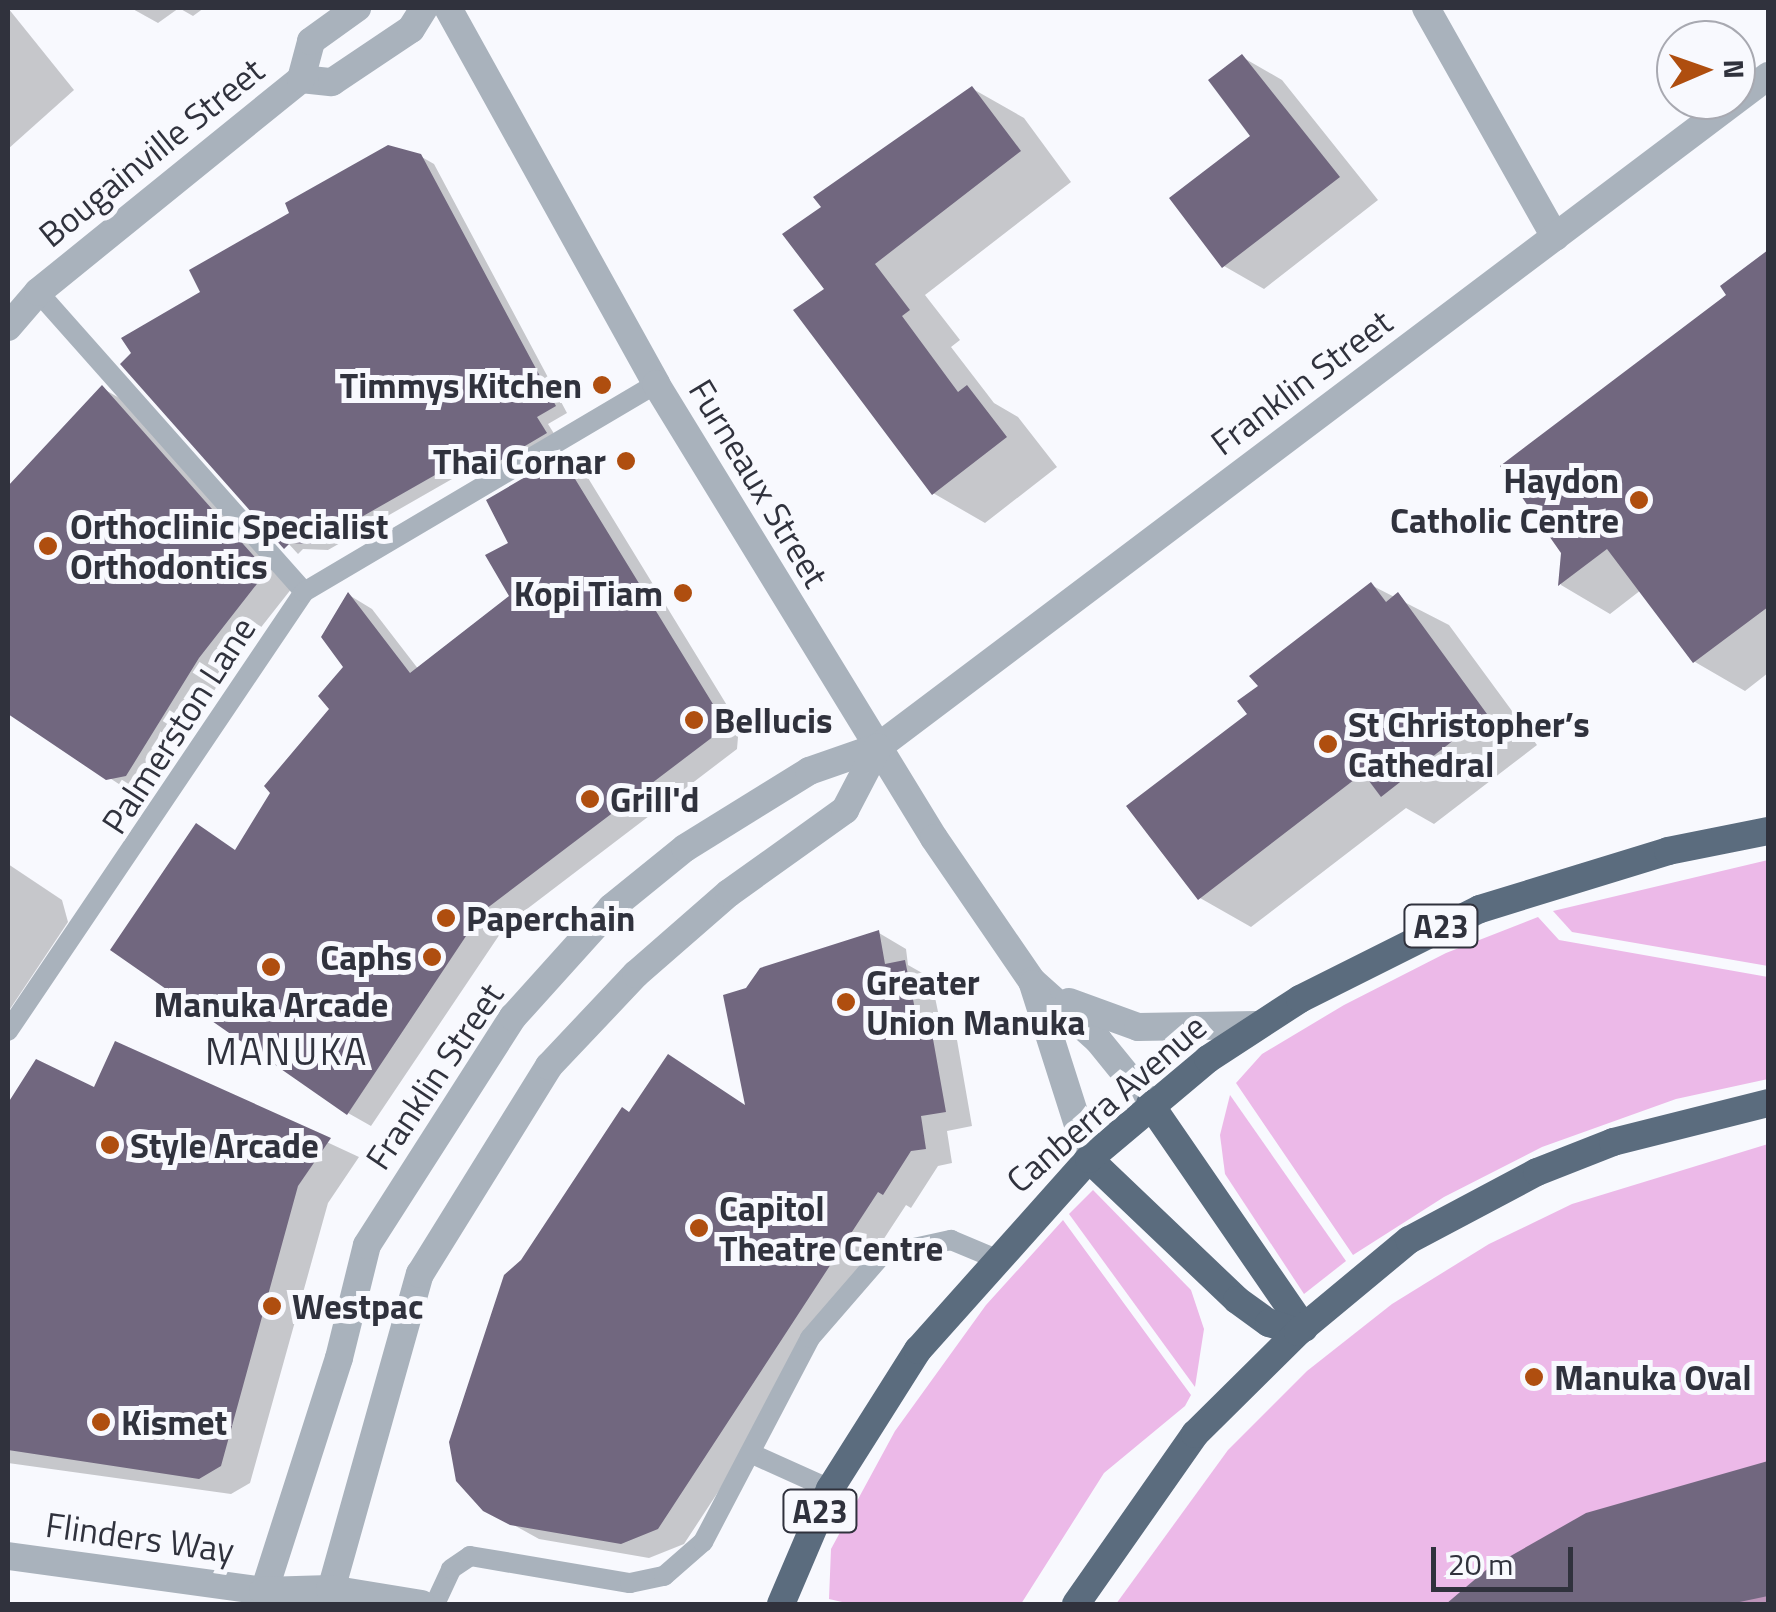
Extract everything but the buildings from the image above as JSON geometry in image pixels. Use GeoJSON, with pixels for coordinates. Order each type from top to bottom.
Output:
{"type":"FeatureCollection","features":[{"type":"Feature","properties":{"kind":"highway","name":"Canberra Avenue"},"geometry":{"type":"LineString","coordinates":[[780,1604],[830,1489],[918,1350],[994,1258],[1089,1158],[1150,1104],[1256,1024],[1480,909],[1651,855],[1768,831]]}},
{"type":"Feature","properties":{"kind":"highway"},"geometry":{"type":"LineString","coordinates":[[1076,1604],[1195,1434],[1301,1330],[1409,1240],[1537,1172],[1613,1142],[1768,1103]]}},
{"type":"Feature","properties":{"kind":"highway"},"geometry":{"type":"LineString","coordinates":[[1150,1104],[1301,1330]]}},
{"type":"Feature","properties":{"kind":"highway"},"geometry":{"type":"LineString","coordinates":[[1089,1158],[1238,1300],[1270,1323],[1301,1330]]}},
{"type":"Feature","properties":{"kind":"street","name":"Bougainville Street"},"geometry":{"type":"LineString","coordinates":[[8,327],[38,292],[301,79],[311,41],[357,8]]}},
{"type":"Feature","properties":{"kind":"street","name":"Bougainville Street"},"geometry":{"type":"LineString","coordinates":[[301,79],[332,82],[411,29],[424,8]]}},
{"type":"Feature","properties":{"kind":"street","name":"Furneaux Street"},"geometry":{"type":"LineString","coordinates":[[448,8],[656,384],[878,747],[1034,983],[1098,1040],[1150,1104]]}},
{"type":"Feature","properties":{"kind":"street"},"geometry":{"type":"LineString","coordinates":[[1426,8],[1554,237]]}},
{"type":"Feature","properties":{"kind":"street","name":"Franklin Street"},"geometry":{"type":"LineString","coordinates":[[269,1600],[339,1358],[367,1245],[513,1016],[611,908],[685,848],[809,771],[878,747],[1768,76]]}},
{"type":"Feature","properties":{"kind":"street","name":"Franklin Street"},"geometry":{"type":"LineString","coordinates":[[328,1597],[420,1274],[549,1066],[649,962],[730,893],[846,810],[878,747]]}},
{"type":"Feature","properties":{"kind":"street","name":"Furneaux Street"},"geometry":{"type":"LineString","coordinates":[[1034,983],[1089,1158]]}},
{"type":"Feature","properties":{"kind":"street"},"geometry":{"type":"LineString","coordinates":[[1034,983],[1138,1027],[1256,1024]]}},
{"type":"Feature","properties":{"kind":"street","name":"Flinders Way"},"geometry":{"type":"LineString","coordinates":[[8,1556],[269,1600],[328,1597],[422,1604]]}},
{"type":"Feature","properties":{"kind":"lane"},"geometry":{"type":"LineString","coordinates":[[38,292],[304,592]]}},
{"type":"Feature","properties":{"kind":"lane","name":"Palmerston Lane"},"geometry":{"type":"LineString","coordinates":[[8,1031],[304,592],[656,384]]}},
{"type":"Feature","properties":{"kind":"lane"},"geometry":{"type":"LineString","coordinates":[[435,1604],[452,1569],[470,1556],[495,1555],[630,1583],[664,1576],[704,1542],[810,1338],[882,1255],[951,1240],[994,1258]]}},
{"type":"Feature","properties":{"kind":"lane"},"geometry":{"type":"LineString","coordinates":[[750,1453],[830,1489]]}},
{"type":"Feature","properties":{"kind":"shaded area"},"geometry":{"type":"Polygon","coordinates":[[[1768,860],[1768,966],[1572,932],[1553,911],[1768,860]]]}},
{"type":"Feature","properties":{"kind":"shaded area"},"geometry":{"type":"Polygon","coordinates":[[[1538,917],[1559,940],[1768,977],[1768,1079],[1676,1099],[1542,1147],[1444,1197],[1353,1255],[1236,1083],[1262,1054],[1344,1005],[1446,953],[1538,917]]]}},
{"type":"Feature","properties":{"kind":"shaded area"},"geometry":{"type":"Polygon","coordinates":[[[1230,1095],[1346,1261],[1304,1294],[1225,1174],[1220,1135],[1230,1095]]]}},
{"type":"Feature","properties":{"kind":"shaded area","name":"Manuka Oval"},"geometry":{"type":"Polygon","coordinates":[[[1768,1144],[1768,1604],[1116,1604],[1228,1450],[1307,1371],[1392,1304],[1489,1244],[1572,1204],[1768,1144]]]}},
{"type":"Feature","properties":{"kind":"shaded area"},"geometry":{"type":"Polygon","coordinates":[[[1093,1190],[1191,1290],[1204,1329],[1195,1387],[1069,1214],[1093,1190]]]}},
{"type":"Feature","properties":{"kind":"shaded area"},"geometry":{"type":"Polygon","coordinates":[[[1063,1220],[1191,1395],[1185,1406],[1104,1473],[1021,1604],[851,1604],[829,1599],[831,1549],[895,1431],[986,1305],[1063,1220]]]}},
{"type":"Feature","properties":{"kind":"place","name":"Timmys Kitchen"},"geometry":{"type":"Point","coordinates":[602,385]}},
{"type":"Feature","properties":{"kind":"place","name":"Thai Cornar"},"geometry":{"type":"Point","coordinates":[626,461]}},
{"type":"Feature","properties":{"kind":"place","name":"Haydon Catholic Centre"},"geometry":{"type":"Point","coordinates":[1639,500]}},
{"type":"Feature","properties":{"kind":"place","name":"Orthoclinic Specialist Orthodontics"},"geometry":{"type":"Point","coordinates":[48,546]}},
{"type":"Feature","properties":{"kind":"place","name":"Kopi Tiam"},"geometry":{"type":"Point","coordinates":[683,593]}},
{"type":"Feature","properties":{"kind":"place","name":"Bellucis"},"geometry":{"type":"Point","coordinates":[694,720]}},
{"type":"Feature","properties":{"kind":"place","name":"St Christopher’s Cathedral"},"geometry":{"type":"Point","coordinates":[1328,744]}},
{"type":"Feature","properties":{"kind":"place","name":"Grill'd"},"geometry":{"type":"Point","coordinates":[590,799]}},
{"type":"Feature","properties":{"kind":"place","name":"Paperchain"},"geometry":{"type":"Point","coordinates":[446,918]}},
{"type":"Feature","properties":{"kind":"place","name":"Caphs"},"geometry":{"type":"Point","coordinates":[432,957]}},
{"type":"Feature","properties":{"kind":"place","name":"Manuka Arcade"},"geometry":{"type":"Point","coordinates":[271,967]}},
{"type":"Feature","properties":{"kind":"place","name":"Greater Union Manuka"},"geometry":{"type":"Point","coordinates":[846,1002]}},
{"type":"Feature","properties":{"kind":"place","name":"Style Arcade"},"geometry":{"type":"Point","coordinates":[110,1145]}},
{"type":"Feature","properties":{"kind":"place","name":"Capitol Theatre Centre"},"geometry":{"type":"Point","coordinates":[699,1228]}},
{"type":"Feature","properties":{"kind":"place","name":"Westpac"},"geometry":{"type":"Point","coordinates":[272,1306]}},
{"type":"Feature","properties":{"kind":"place","name":"Manuka Oval"},"geometry":{"type":"Point","coordinates":[1534,1377]}},
{"type":"Feature","properties":{"kind":"place","name":"Kismet"},"geometry":{"type":"Point","coordinates":[101,1422]}},
{"type":"Feature","properties":{"kind":"district","name":"MANUKA"},"geometry":{"type":"Point","coordinates":[287,1052]}}]}
